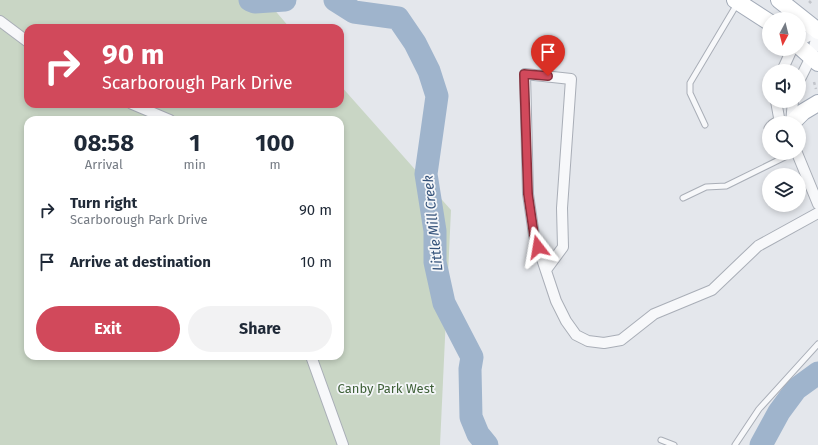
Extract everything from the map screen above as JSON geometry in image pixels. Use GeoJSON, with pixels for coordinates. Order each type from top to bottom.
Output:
{"type":"FeatureCollection","features":[{"type":"Feature","properties":{"kind":"main road"},"geometry":{"type":"LineString","coordinates":[[783,0],[818,32]]}},
{"type":"Feature","properties":{"kind":"main road"},"geometry":{"type":"LineString","coordinates":[[737,1],[762,17]]}},
{"type":"Feature","properties":{"kind":"main road"},"geometry":{"type":"LineString","coordinates":[[806,52],[815,60]]}},
{"type":"Feature","properties":{"kind":"main road"},"geometry":{"type":"LineString","coordinates":[[795,116],[818,104]]}},
{"type":"Feature","properties":{"kind":"street"},"geometry":{"type":"LineString","coordinates":[[0,21],[24,39]]}},
{"type":"Feature","properties":{"kind":"street"},"geometry":{"type":"LineString","coordinates":[[806,38],[818,32]]}},
{"type":"Feature","properties":{"kind":"street"},"geometry":{"type":"LineString","coordinates":[[806,72],[815,60],[818,32]]}},
{"type":"Feature","properties":{"kind":"street"},"geometry":{"type":"LineString","coordinates":[[546,270],[563,247],[562,208],[571,79],[524,74],[528,194],[534,235],[556,301],[566,321],[576,335],[588,341],[604,343],[621,340],[654,314],[712,290],[758,246],[818,213]]}},
{"type":"Feature","properties":{"kind":"street"},"geometry":{"type":"LineString","coordinates":[[142,108],[160,116]]}},
{"type":"Feature","properties":{"kind":"street"},"geometry":{"type":"LineString","coordinates":[[800,160],[818,204]]}},
{"type":"Feature","properties":{"kind":"street"},"geometry":{"type":"LineString","coordinates":[[312,360],[343,445]]}},
{"type":"Feature","properties":{"kind":"lane"},"geometry":{"type":"LineString","coordinates":[[705,125],[690,93],[690,83],[737,1]]}},
{"type":"Feature","properties":{"kind":"lane"},"geometry":{"type":"LineString","coordinates":[[683,198],[706,187],[726,186],[780,160]]}},
{"type":"Feature","properties":{"kind":"lane"},"geometry":{"type":"LineString","coordinates":[[735,445],[759,410],[818,344]]}},
{"type":"Feature","properties":{"kind":"lane"},"geometry":{"type":"LineString","coordinates":[[661,440],[674,445]]}},
{"type":"Feature","properties":{"kind":"path"},"geometry":{"type":"LineString","coordinates":[[809,1],[813,5]]}},
{"type":"Feature","properties":{"kind":"path"},"geometry":{"type":"LineString","coordinates":[[814,82],[818,93]]}},
{"type":"Feature","properties":{"kind":"green space","name":"Canby Park West"},"geometry":{"type":"Polygon","coordinates":[[[0,0],[266,0],[287,24],[24,24],[24,108],[344,108],[344,90],[451,210],[440,445],[0,445],[0,0]]]}},
{"type":"Feature","properties":{"kind":"waterway","name":"Little Mill Creek"},"geometry":{"type":"LineString","coordinates":[[250,0],[255,2],[285,0]]}},
{"type":"Feature","properties":{"kind":"waterway","name":"Little Mill Creek"},"geometry":{"type":"LineString","coordinates":[[335,0],[354,12],[398,18],[415,43],[429,71],[437,96],[426,174],[435,231],[435,262],[444,303],[472,357],[470,369],[471,417],[478,434],[487,445]]}},
{"type":"Feature","properties":{"kind":"waterway","name":"Little Mill Creek"},"geometry":{"type":"LineString","coordinates":[[761,445],[779,412],[796,389],[818,373]]}},
{"type":"Feature","properties":{"kind":"route"},"geometry":{"type":"LineString","coordinates":[[538,247],[534,235],[528,194],[524,74],[548,76]]}}]}
